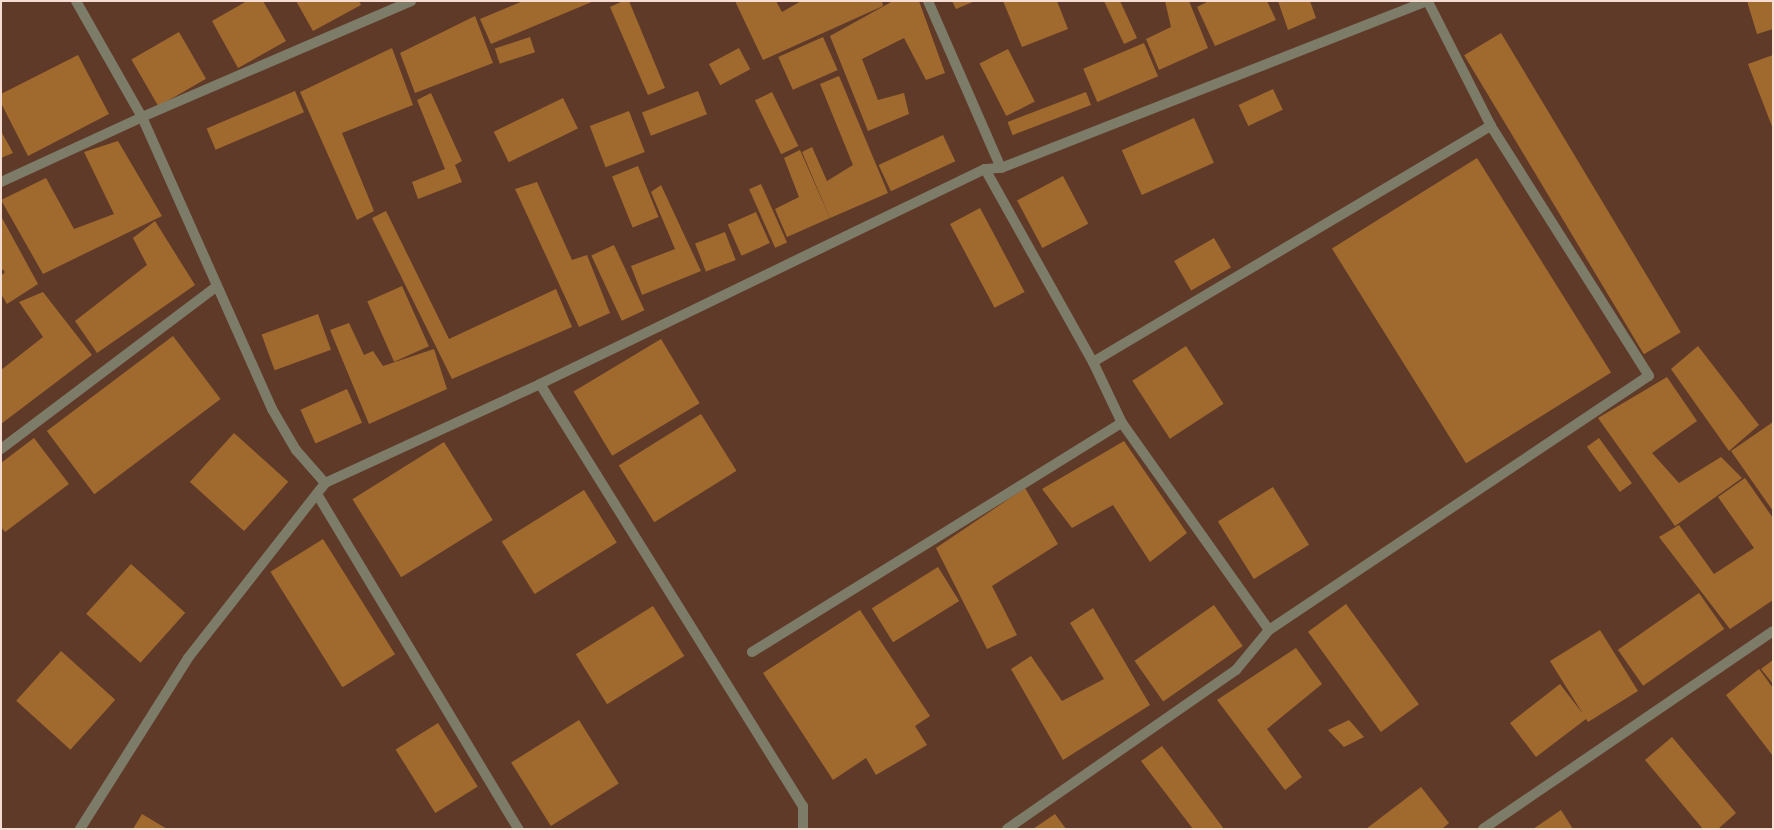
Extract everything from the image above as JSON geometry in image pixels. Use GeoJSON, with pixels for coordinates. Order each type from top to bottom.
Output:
{"type":"FeatureCollection","features":[{"type":"Feature","properties":{"kind":"street"},"geometry":{"type":"LineString","coordinates":[[76,1],[142,117],[216,287],[272,409],[296,450],[325,483]]}},
{"type":"Feature","properties":{"kind":"street"},"geometry":{"type":"LineString","coordinates":[[1,182],[142,117],[411,1]]}},
{"type":"Feature","properties":{"kind":"street"},"geometry":{"type":"LineString","coordinates":[[928,1],[1001,168]]}},
{"type":"Feature","properties":{"kind":"street"},"geometry":{"type":"LineString","coordinates":[[80,829],[188,658],[325,483],[540,384],[985,169],[1001,168],[1428,1],[1491,126],[1649,376],[1269,630],[1236,670],[1007,829]]}},
{"type":"Feature","properties":{"kind":"street"},"geometry":{"type":"LineString","coordinates":[[1093,362],[1491,126]]}},
{"type":"Feature","properties":{"kind":"street"},"geometry":{"type":"LineString","coordinates":[[985,169],[1093,362],[1122,423],[1269,630]]}},
{"type":"Feature","properties":{"kind":"street"},"geometry":{"type":"LineString","coordinates":[[1,449],[216,287]]}},
{"type":"Feature","properties":{"kind":"street"},"geometry":{"type":"LineString","coordinates":[[540,384],[803,806],[804,829]]}},
{"type":"Feature","properties":{"kind":"street"},"geometry":{"type":"LineString","coordinates":[[752,652],[1122,423]]}},
{"type":"Feature","properties":{"kind":"street"},"geometry":{"type":"LineString","coordinates":[[317,494],[518,829]]}},
{"type":"Feature","properties":{"kind":"street"},"geometry":{"type":"LineString","coordinates":[[1483,829],[1773,631]]}},
{"type":"Feature","properties":{"kind":"building"},"geometry":{"type":"Polygon","coordinates":[[[247,1],[263,1],[286,41],[238,68],[212,21],[247,1]]]}},
{"type":"Feature","properties":{"kind":"building"},"geometry":{"type":"Polygon","coordinates":[[[296,1],[359,1],[361,5],[313,31],[296,1]]]}},
{"type":"Feature","properties":{"kind":"building"},"geometry":{"type":"Polygon","coordinates":[[[523,1],[594,1],[491,44],[480,19],[523,1]]]}},
{"type":"Feature","properties":{"kind":"building"},"geometry":{"type":"Polygon","coordinates":[[[623,1],[629,1],[665,88],[648,95],[610,7],[623,1]]]}},
{"type":"Feature","properties":{"kind":"building"},"geometry":{"type":"Polygon","coordinates":[[[735,1],[776,1],[782,12],[801,1],[882,1],[883,6],[763,60],[735,1]]]}},
{"type":"Feature","properties":{"kind":"building"},"geometry":{"type":"Polygon","coordinates":[[[893,1],[919,1],[945,73],[926,80],[904,38],[862,59],[878,100],[904,93],[909,114],[868,131],[830,36],[893,1]]]}},
{"type":"Feature","properties":{"kind":"building"},"geometry":{"type":"Polygon","coordinates":[[[952,1],[975,1],[956,9],[952,1]]]}},
{"type":"Feature","properties":{"kind":"building"},"geometry":{"type":"Polygon","coordinates":[[[1003,1],[1057,1],[1068,29],[1022,47],[1003,1]]]}},
{"type":"Feature","properties":{"kind":"building"},"geometry":{"type":"Polygon","coordinates":[[[1104,1],[1120,1],[1137,38],[1124,44],[1104,1]]]}},
{"type":"Feature","properties":{"kind":"building"},"geometry":{"type":"Polygon","coordinates":[[[1165,1],[1189,1],[1208,48],[1159,70],[1146,39],[1171,27],[1165,1]]]}},
{"type":"Feature","properties":{"kind":"building"},"geometry":{"type":"Polygon","coordinates":[[[1209,1],[1267,1],[1276,20],[1215,46],[1197,7],[1209,1]]]}},
{"type":"Feature","properties":{"kind":"building"},"geometry":{"type":"Polygon","coordinates":[[[1278,1],[1310,1],[1316,18],[1288,30],[1278,1]]]}},
{"type":"Feature","properties":{"kind":"building"},"geometry":{"type":"Polygon","coordinates":[[[1747,1],[1773,1],[1773,29],[1757,34],[1747,1]]]}},
{"type":"Feature","properties":{"kind":"building"},"geometry":{"type":"Polygon","coordinates":[[[475,16],[493,63],[415,93],[400,53],[475,16]]]}},
{"type":"Feature","properties":{"kind":"building"},"geometry":{"type":"Polygon","coordinates":[[[179,32],[206,79],[158,106],[131,60],[179,32]]]}},
{"type":"Feature","properties":{"kind":"building"},"geometry":{"type":"Polygon","coordinates":[[[1501,33],[1681,332],[1644,354],[1464,55],[1501,33]]]}},
{"type":"Feature","properties":{"kind":"building"},"geometry":{"type":"Polygon","coordinates":[[[530,37],[535,52],[500,64],[495,48],[530,37]]]}},
{"type":"Feature","properties":{"kind":"building"},"geometry":{"type":"Polygon","coordinates":[[[823,37],[838,70],[793,90],[778,57],[823,37]]]}},
{"type":"Feature","properties":{"kind":"building"},"geometry":{"type":"Polygon","coordinates":[[[1144,43],[1158,76],[1097,102],[1083,69],[1144,43]]]}},
{"type":"Feature","properties":{"kind":"building"},"geometry":{"type":"Polygon","coordinates":[[[392,48],[413,105],[342,133],[374,211],[357,220],[300,92],[392,48]]]}},
{"type":"Feature","properties":{"kind":"building"},"geometry":{"type":"Polygon","coordinates":[[[739,48],[750,69],[720,85],[709,64],[739,48]]]}},
{"type":"Feature","properties":{"kind":"building"},"geometry":{"type":"Polygon","coordinates":[[[1008,49],[1035,102],[1006,116],[979,64],[1008,49]]]}},
{"type":"Feature","properties":{"kind":"building"},"geometry":{"type":"Polygon","coordinates":[[[78,55],[109,114],[28,156],[1,103],[1,94],[78,55]]]}},
{"type":"Feature","properties":{"kind":"building"},"geometry":{"type":"Polygon","coordinates":[[[1773,55],[1773,129],[1748,64],[1773,55]]]}},
{"type":"Feature","properties":{"kind":"building"},"geometry":{"type":"Polygon","coordinates":[[[839,76],[888,193],[830,218],[802,152],[812,147],[827,181],[853,165],[820,84],[839,76]]]}},
{"type":"Feature","properties":{"kind":"building"},"geometry":{"type":"Polygon","coordinates":[[[1273,89],[1283,110],[1248,126],[1239,105],[1273,89]]]}},
{"type":"Feature","properties":{"kind":"building"},"geometry":{"type":"Polygon","coordinates":[[[295,91],[304,112],[216,150],[207,129],[295,91]]]}},
{"type":"Feature","properties":{"kind":"building"},"geometry":{"type":"Polygon","coordinates":[[[698,91],[707,114],[651,136],[642,113],[698,91]]]}},
{"type":"Feature","properties":{"kind":"building"},"geometry":{"type":"Polygon","coordinates":[[[772,92],[798,146],[781,154],[755,100],[772,92]]]}},
{"type":"Feature","properties":{"kind":"building"},"geometry":{"type":"Polygon","coordinates":[[[1086,92],[1091,105],[1013,135],[1008,122],[1086,92]]]}},
{"type":"Feature","properties":{"kind":"building"},"geometry":{"type":"Polygon","coordinates":[[[431,93],[462,161],[455,165],[462,182],[418,199],[412,182],[445,169],[417,100],[431,93]]]}},
{"type":"Feature","properties":{"kind":"building"},"geometry":{"type":"Polygon","coordinates":[[[563,98],[578,129],[509,162],[494,132],[563,98]]]}},
{"type":"Feature","properties":{"kind":"building"},"geometry":{"type":"Polygon","coordinates":[[[629,111],[645,152],[606,167],[590,126],[629,111]]]}},
{"type":"Feature","properties":{"kind":"building"},"geometry":{"type":"Polygon","coordinates":[[[1194,118],[1214,163],[1142,195],[1122,150],[1194,118]]]}},
{"type":"Feature","properties":{"kind":"building"},"geometry":{"type":"Polygon","coordinates":[[[1,131],[13,153],[1,158],[1,131]]]}},
{"type":"Feature","properties":{"kind":"building"},"geometry":{"type":"Polygon","coordinates":[[[943,135],[955,161],[891,191],[879,165],[943,135]]]}},
{"type":"Feature","properties":{"kind":"building"},"geometry":{"type":"Polygon","coordinates":[[[118,141],[162,216],[43,274],[1,200],[46,178],[74,229],[114,214],[84,152],[118,141]]]}},
{"type":"Feature","properties":{"kind":"building"},"geometry":{"type":"Polygon","coordinates":[[[800,150],[830,218],[787,237],[775,209],[799,197],[784,158],[800,150]]]}},
{"type":"Feature","properties":{"kind":"building"},"geometry":{"type":"Polygon","coordinates":[[[1477,158],[1611,373],[1466,463],[1332,249],[1477,158]]]}},
{"type":"Feature","properties":{"kind":"building"},"geometry":{"type":"Polygon","coordinates":[[[638,166],[659,217],[633,227],[612,176],[638,166]]]}},
{"type":"Feature","properties":{"kind":"building"},"geometry":{"type":"Polygon","coordinates":[[[1063,176],[1088,224],[1042,248],[1017,200],[1063,176]]]}},
{"type":"Feature","properties":{"kind":"building"},"geometry":{"type":"Polygon","coordinates":[[[537,182],[572,260],[587,255],[610,313],[579,327],[515,189],[537,182]]]}},
{"type":"Feature","properties":{"kind":"building"},"geometry":{"type":"Polygon","coordinates":[[[761,184],[787,242],[775,248],[749,189],[761,184]]]}},
{"type":"Feature","properties":{"kind":"building"},"geometry":{"type":"Polygon","coordinates":[[[661,185],[701,271],[642,295],[631,266],[675,249],[651,192],[661,185]]]}},
{"type":"Feature","properties":{"kind":"building"},"geometry":{"type":"Polygon","coordinates":[[[980,208],[1025,292],[995,308],[950,224],[980,208]]]}},
{"type":"Feature","properties":{"kind":"building"},"geometry":{"type":"Polygon","coordinates":[[[386,211],[449,339],[556,289],[572,327],[452,379],[372,218],[386,211]]]}},
{"type":"Feature","properties":{"kind":"building"},"geometry":{"type":"Polygon","coordinates":[[[756,212],[770,243],[742,256],[728,225],[756,212]]]}},
{"type":"Feature","properties":{"kind":"building"},"geometry":{"type":"Polygon","coordinates":[[[1,216],[38,284],[7,304],[1,294],[1,276],[5,272],[1,268],[1,216]]]}},
{"type":"Feature","properties":{"kind":"building"},"geometry":{"type":"Polygon","coordinates":[[[155,221],[195,285],[97,353],[75,321],[147,265],[133,238],[155,221]]]}},
{"type":"Feature","properties":{"kind":"building"},"geometry":{"type":"Polygon","coordinates":[[[725,232],[736,260],[706,271],[695,243],[725,232]]]}},
{"type":"Feature","properties":{"kind":"building"},"geometry":{"type":"Polygon","coordinates":[[[1214,238],[1231,267],[1191,290],[1174,261],[1214,238]]]}},
{"type":"Feature","properties":{"kind":"building"},"geometry":{"type":"Polygon","coordinates":[[[614,245],[644,310],[622,321],[591,256],[614,245]]]}},
{"type":"Feature","properties":{"kind":"building"},"geometry":{"type":"Polygon","coordinates":[[[402,286],[429,346],[394,362],[367,301],[402,286]]]}},
{"type":"Feature","properties":{"kind":"building"},"geometry":{"type":"Polygon","coordinates":[[[43,292],[92,355],[1,424],[1,370],[43,337],[19,302],[43,292]]]}},
{"type":"Feature","properties":{"kind":"building"},"geometry":{"type":"Polygon","coordinates":[[[318,314],[331,350],[275,370],[262,335],[318,314]]]}},
{"type":"Feature","properties":{"kind":"building"},"geometry":{"type":"Polygon","coordinates":[[[349,323],[364,355],[373,351],[383,366],[434,349],[447,389],[369,424],[330,330],[349,323]]]}},
{"type":"Feature","properties":{"kind":"building"},"geometry":{"type":"Polygon","coordinates":[[[173,336],[221,399],[94,494],[47,431],[173,336]]]}},
{"type":"Feature","properties":{"kind":"building"},"geometry":{"type":"Polygon","coordinates":[[[661,339],[700,403],[612,456],[574,392],[661,339]]]}},
{"type":"Feature","properties":{"kind":"building"},"geometry":{"type":"Polygon","coordinates":[[[1186,346],[1224,404],[1170,439],[1132,381],[1186,346]]]}},
{"type":"Feature","properties":{"kind":"building"},"geometry":{"type":"Polygon","coordinates":[[[1698,346],[1759,425],[1729,451],[1671,369],[1698,346]]]}},
{"type":"Feature","properties":{"kind":"building"},"geometry":{"type":"Polygon","coordinates":[[[1667,377],[1697,421],[1652,453],[1679,483],[1721,457],[1742,478],[1675,526],[1598,418],[1667,377]]]}},
{"type":"Feature","properties":{"kind":"building"},"geometry":{"type":"Polygon","coordinates":[[[347,389],[362,423],[315,444],[300,410],[347,389]]]}},
{"type":"Feature","properties":{"kind":"building"},"geometry":{"type":"Polygon","coordinates":[[[701,414],[737,471],[654,522],[619,465],[701,414]]]}},
{"type":"Feature","properties":{"kind":"building"},"geometry":{"type":"Polygon","coordinates":[[[1773,422],[1773,511],[1731,451],[1773,422]]]}},
{"type":"Feature","properties":{"kind":"building"},"geometry":{"type":"Polygon","coordinates":[[[234,433],[288,482],[244,531],[190,482],[234,433]]]}},
{"type":"Feature","properties":{"kind":"building"},"geometry":{"type":"Polygon","coordinates":[[[34,438],[69,484],[5,532],[1,527],[1,463],[34,438]]]}},
{"type":"Feature","properties":{"kind":"building"},"geometry":{"type":"Polygon","coordinates":[[[1599,438],[1632,483],[1620,492],[1587,447],[1599,438]]]}},
{"type":"Feature","properties":{"kind":"building"},"geometry":{"type":"Polygon","coordinates":[[[1124,441],[1187,533],[1150,562],[1113,505],[1072,528],[1042,489],[1124,441]]]}},
{"type":"Feature","properties":{"kind":"building"},"geometry":{"type":"Polygon","coordinates":[[[444,442],[493,520],[401,577],[352,499],[444,442]]]}},
{"type":"Feature","properties":{"kind":"building"},"geometry":{"type":"Polygon","coordinates":[[[1745,478],[1773,518],[1773,600],[1730,629],[1659,537],[1679,525],[1714,574],[1754,548],[1718,497],[1745,478]]]}},
{"type":"Feature","properties":{"kind":"building"},"geometry":{"type":"Polygon","coordinates":[[[1273,487],[1309,545],[1254,579],[1218,521],[1273,487]]]}},
{"type":"Feature","properties":{"kind":"building"},"geometry":{"type":"Polygon","coordinates":[[[1025,488],[1058,544],[992,586],[1017,635],[987,649],[936,548],[1025,488]]]}},
{"type":"Feature","properties":{"kind":"building"},"geometry":{"type":"Polygon","coordinates":[[[584,490],[617,543],[535,594],[502,541],[584,490]]]}},
{"type":"Feature","properties":{"kind":"building"},"geometry":{"type":"Polygon","coordinates":[[[323,539],[395,654],[342,687],[270,572],[323,539]]]}},
{"type":"Feature","properties":{"kind":"building"},"geometry":{"type":"Polygon","coordinates":[[[131,564],[185,613],[140,663],[86,614],[131,564]]]}},
{"type":"Feature","properties":{"kind":"building"},"geometry":{"type":"Polygon","coordinates":[[[938,567],[959,601],[893,642],[872,608],[938,567]]]}},
{"type":"Feature","properties":{"kind":"building"},"geometry":{"type":"Polygon","coordinates":[[[1699,593],[1724,629],[1643,686],[1618,650],[1699,593]]]}},
{"type":"Feature","properties":{"kind":"building"},"geometry":{"type":"Polygon","coordinates":[[[1346,604],[1419,704],[1381,732],[1308,632],[1346,604]]]}},
{"type":"Feature","properties":{"kind":"building"},"geometry":{"type":"Polygon","coordinates":[[[1214,605],[1243,646],[1163,702],[1135,661],[1214,605]]]}},
{"type":"Feature","properties":{"kind":"building"},"geometry":{"type":"Polygon","coordinates":[[[653,606],[684,656],[607,704],[576,654],[653,606]]]}},
{"type":"Feature","properties":{"kind":"building"},"geometry":{"type":"Polygon","coordinates":[[[1093,608],[1150,705],[1063,760],[1011,669],[1031,656],[1062,701],[1104,679],[1070,623],[1093,608]]]}},
{"type":"Feature","properties":{"kind":"building"},"geometry":{"type":"Polygon","coordinates":[[[860,610],[930,716],[915,726],[927,745],[876,775],[866,758],[833,780],[763,673],[860,610]]]}},
{"type":"Feature","properties":{"kind":"building"},"geometry":{"type":"Polygon","coordinates":[[[1600,630],[1638,691],[1588,722],[1586,719],[1536,757],[1510,723],[1560,684],[1583,714],[1550,661],[1600,630]]]}},
{"type":"Feature","properties":{"kind":"building"},"geometry":{"type":"Polygon","coordinates":[[[1296,648],[1322,684],[1267,729],[1302,777],[1285,790],[1217,700],[1296,648]]]}},
{"type":"Feature","properties":{"kind":"building"},"geometry":{"type":"Polygon","coordinates":[[[61,651],[115,700],[70,750],[16,701],[61,651]]]}},
{"type":"Feature","properties":{"kind":"building"},"geometry":{"type":"Polygon","coordinates":[[[1773,660],[1773,684],[1761,669],[1773,660]]]}},
{"type":"Feature","properties":{"kind":"building"},"geometry":{"type":"Polygon","coordinates":[[[1759,669],[1773,688],[1773,756],[1726,695],[1759,669]]]}},
{"type":"Feature","properties":{"kind":"building"},"geometry":{"type":"Polygon","coordinates":[[[579,720],[619,784],[551,826],[511,762],[579,720]]]}},
{"type":"Feature","properties":{"kind":"building"},"geometry":{"type":"Polygon","coordinates":[[[1349,720],[1364,737],[1344,747],[1328,730],[1349,720]]]}},
{"type":"Feature","properties":{"kind":"building"},"geometry":{"type":"Polygon","coordinates":[[[438,723],[478,787],[435,813],[396,749],[438,723]]]}},
{"type":"Feature","properties":{"kind":"building"},"geometry":{"type":"Polygon","coordinates":[[[1672,737],[1736,813],[1718,829],[1703,829],[1645,760],[1672,737]]]}},
{"type":"Feature","properties":{"kind":"building"},"geometry":{"type":"Polygon","coordinates":[[[1162,746],[1224,829],[1193,829],[1141,761],[1162,746]]]}},
{"type":"Feature","properties":{"kind":"building"},"geometry":{"type":"Polygon","coordinates":[[[1421,787],[1449,823],[1442,829],[1366,829],[1421,787]]]}},
{"type":"Feature","properties":{"kind":"building"},"geometry":{"type":"Polygon","coordinates":[[[1561,810],[1573,829],[1533,829],[1561,810]]]}},
{"type":"Feature","properties":{"kind":"building"},"geometry":{"type":"Polygon","coordinates":[[[142,814],[167,829],[133,829],[142,814]]]}},
{"type":"Feature","properties":{"kind":"building"},"geometry":{"type":"Polygon","coordinates":[[[1055,814],[1066,829],[1033,829],[1055,814]]]}}]}
